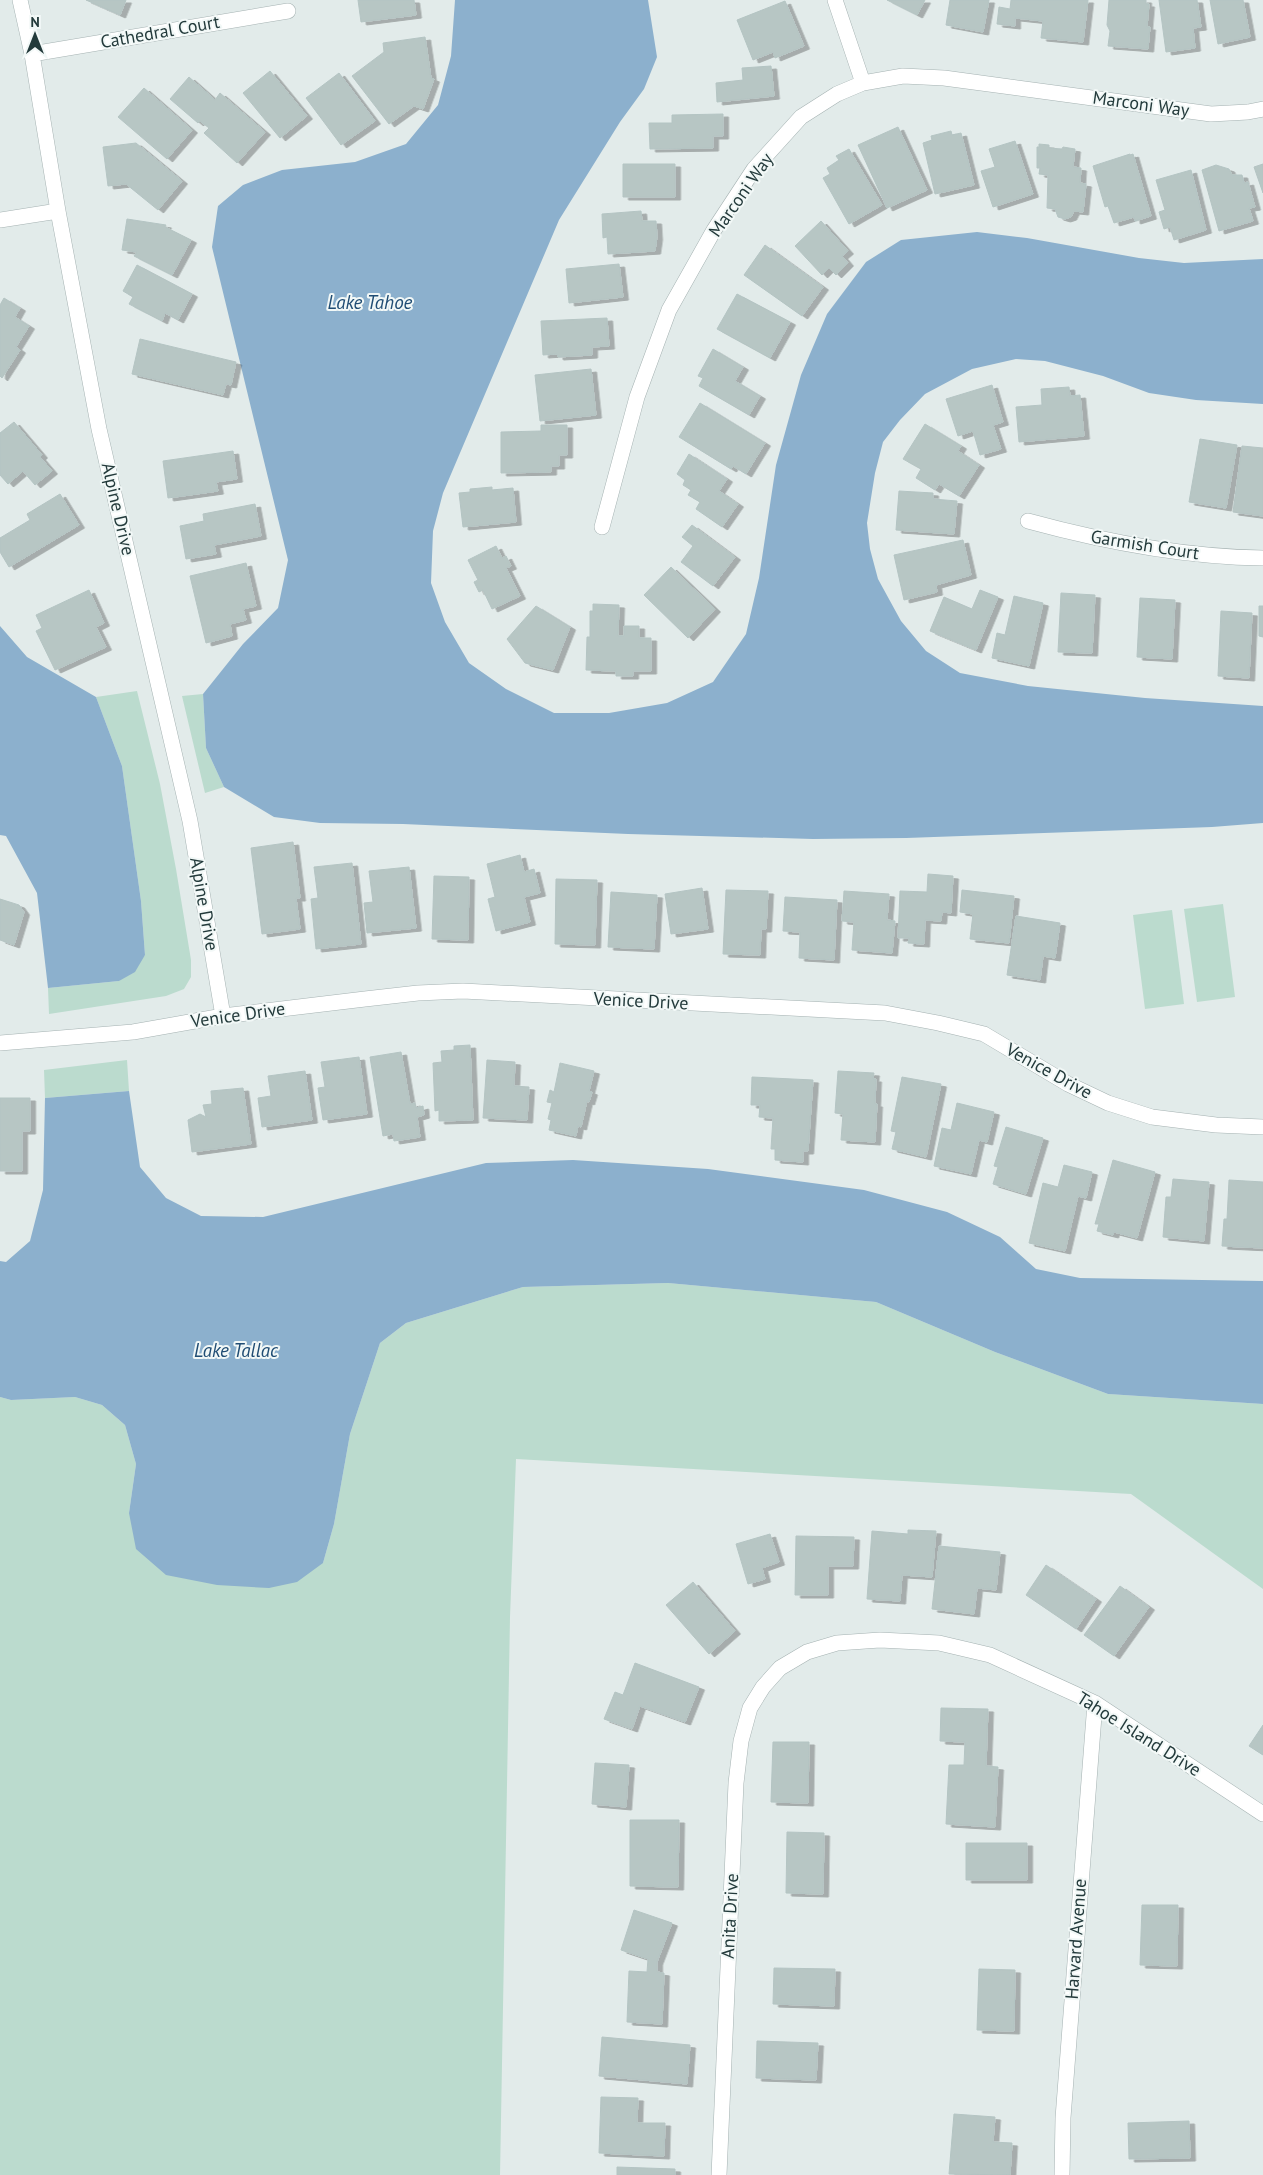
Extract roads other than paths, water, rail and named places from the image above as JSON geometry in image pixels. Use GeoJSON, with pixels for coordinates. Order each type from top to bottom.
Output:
{"type":"FeatureCollection","features":[{"type":"Feature","properties":{"kind":"street","name":"Alpine Drive"},"geometry":{"type":"LineString","coordinates":[[20,0],[32,54],[58,211],[99,429],[190,821],[223,1016]]}},
{"type":"Feature","properties":{"kind":"street"},"geometry":{"type":"LineString","coordinates":[[835,0],[863,83]]}},
{"type":"Feature","properties":{"kind":"street","name":"Cathedral Court"},"geometry":{"type":"LineString","coordinates":[[32,54],[288,11]]}},
{"type":"Feature","properties":{"kind":"street","name":"Marconi Way"},"geometry":{"type":"LineString","coordinates":[[602,527],[637,397],[669,310],[714,230],[754,169],[801,117],[837,94],[863,83],[904,76],[944,78],[1211,114],[1248,112],[1263,109]]}},
{"type":"Feature","properties":{"kind":"street"},"geometry":{"type":"LineString","coordinates":[[0,220],[58,211]]}},
{"type":"Feature","properties":{"kind":"street","name":"Garmish Court"},"geometry":{"type":"LineString","coordinates":[[1028,521],[1091,538],[1153,548],[1239,558],[1263,558]]}},
{"type":"Feature","properties":{"kind":"street","name":"Venice Drive"},"geometry":{"type":"LineString","coordinates":[[0,1043],[133,1032],[223,1016],[418,993],[462,991],[885,1013],[938,1022],[984,1034],[1068,1084],[1108,1103],[1152,1117],[1216,1125],[1263,1127]]}},
{"type":"Feature","properties":{"kind":"street","name":"Tahoe Island Drive"},"geometry":{"type":"LineString","coordinates":[[780,1668],[807,1652],[837,1643],[880,1640],[939,1643],[990,1655],[1094,1703],[1263,1814]]}},
{"type":"Feature","properties":{"kind":"street","name":"Anita Drive"},"geometry":{"type":"LineString","coordinates":[[719,2175],[736,1783],[742,1741],[750,1708],[763,1687],[780,1668]]}},
{"type":"Feature","properties":{"kind":"street","name":"Harvard Avenue"},"geometry":{"type":"LineString","coordinates":[[1062,2175],[1062,2118],[1094,1703]]}},
{"type":"Feature","properties":{"kind":"water","name":"Lake Tahoe"},"geometry":{"type":"Polygon","coordinates":[[[455,0],[648,0],[657,57],[644,89],[620,122],[559,220],[443,493],[433,531],[431,583],[445,622],[469,663],[506,689],[554,713],[609,713],[667,703],[713,682],[746,634],[759,578],[776,465],[801,375],[827,314],[866,262],[901,240],[977,232],[1027,238],[1139,258],[1184,263],[1263,259],[1263,404],[1196,400],[1149,393],[1103,376],[1045,361],[1016,359],[972,369],[925,394],[900,420],[883,442],[875,473],[867,523],[870,549],[878,579],[901,621],[926,651],[960,673],[1028,686],[1145,698],[1263,706],[1263,823],[1212,827],[906,838],[813,839],[628,834],[403,824],[320,823],[274,817],[224,787],[206,748],[203,694],[243,644],[278,608],[288,560],[212,247],[218,206],[243,185],[282,170],[355,162],[406,144],[438,105],[451,56],[455,0]]]}},
{"type":"Feature","properties":{"kind":"water"},"geometry":{"type":"Polygon","coordinates":[[[0,626],[27,657],[96,697],[122,766],[141,901],[145,955],[135,972],[119,981],[48,988],[37,893],[6,836],[0,835],[0,626]]]}},
{"type":"Feature","properties":{"kind":"water","name":"Lake Tallac"},"geometry":{"type":"Polygon","coordinates":[[[129,1091],[140,1167],[166,1198],[201,1216],[263,1217],[486,1163],[573,1160],[708,1169],[864,1190],[947,1212],[1000,1237],[1036,1269],[1080,1278],[1263,1281],[1263,1404],[1108,1394],[995,1352],[876,1302],[668,1283],[523,1287],[406,1323],[380,1343],[350,1434],[334,1524],[323,1563],[297,1582],[269,1588],[217,1585],[166,1575],[136,1549],[129,1513],[136,1464],[125,1425],[102,1405],[75,1397],[11,1400],[0,1397],[0,1261],[6,1262],[30,1241],[43,1190],[45,1098],[129,1091]]]}}]}
